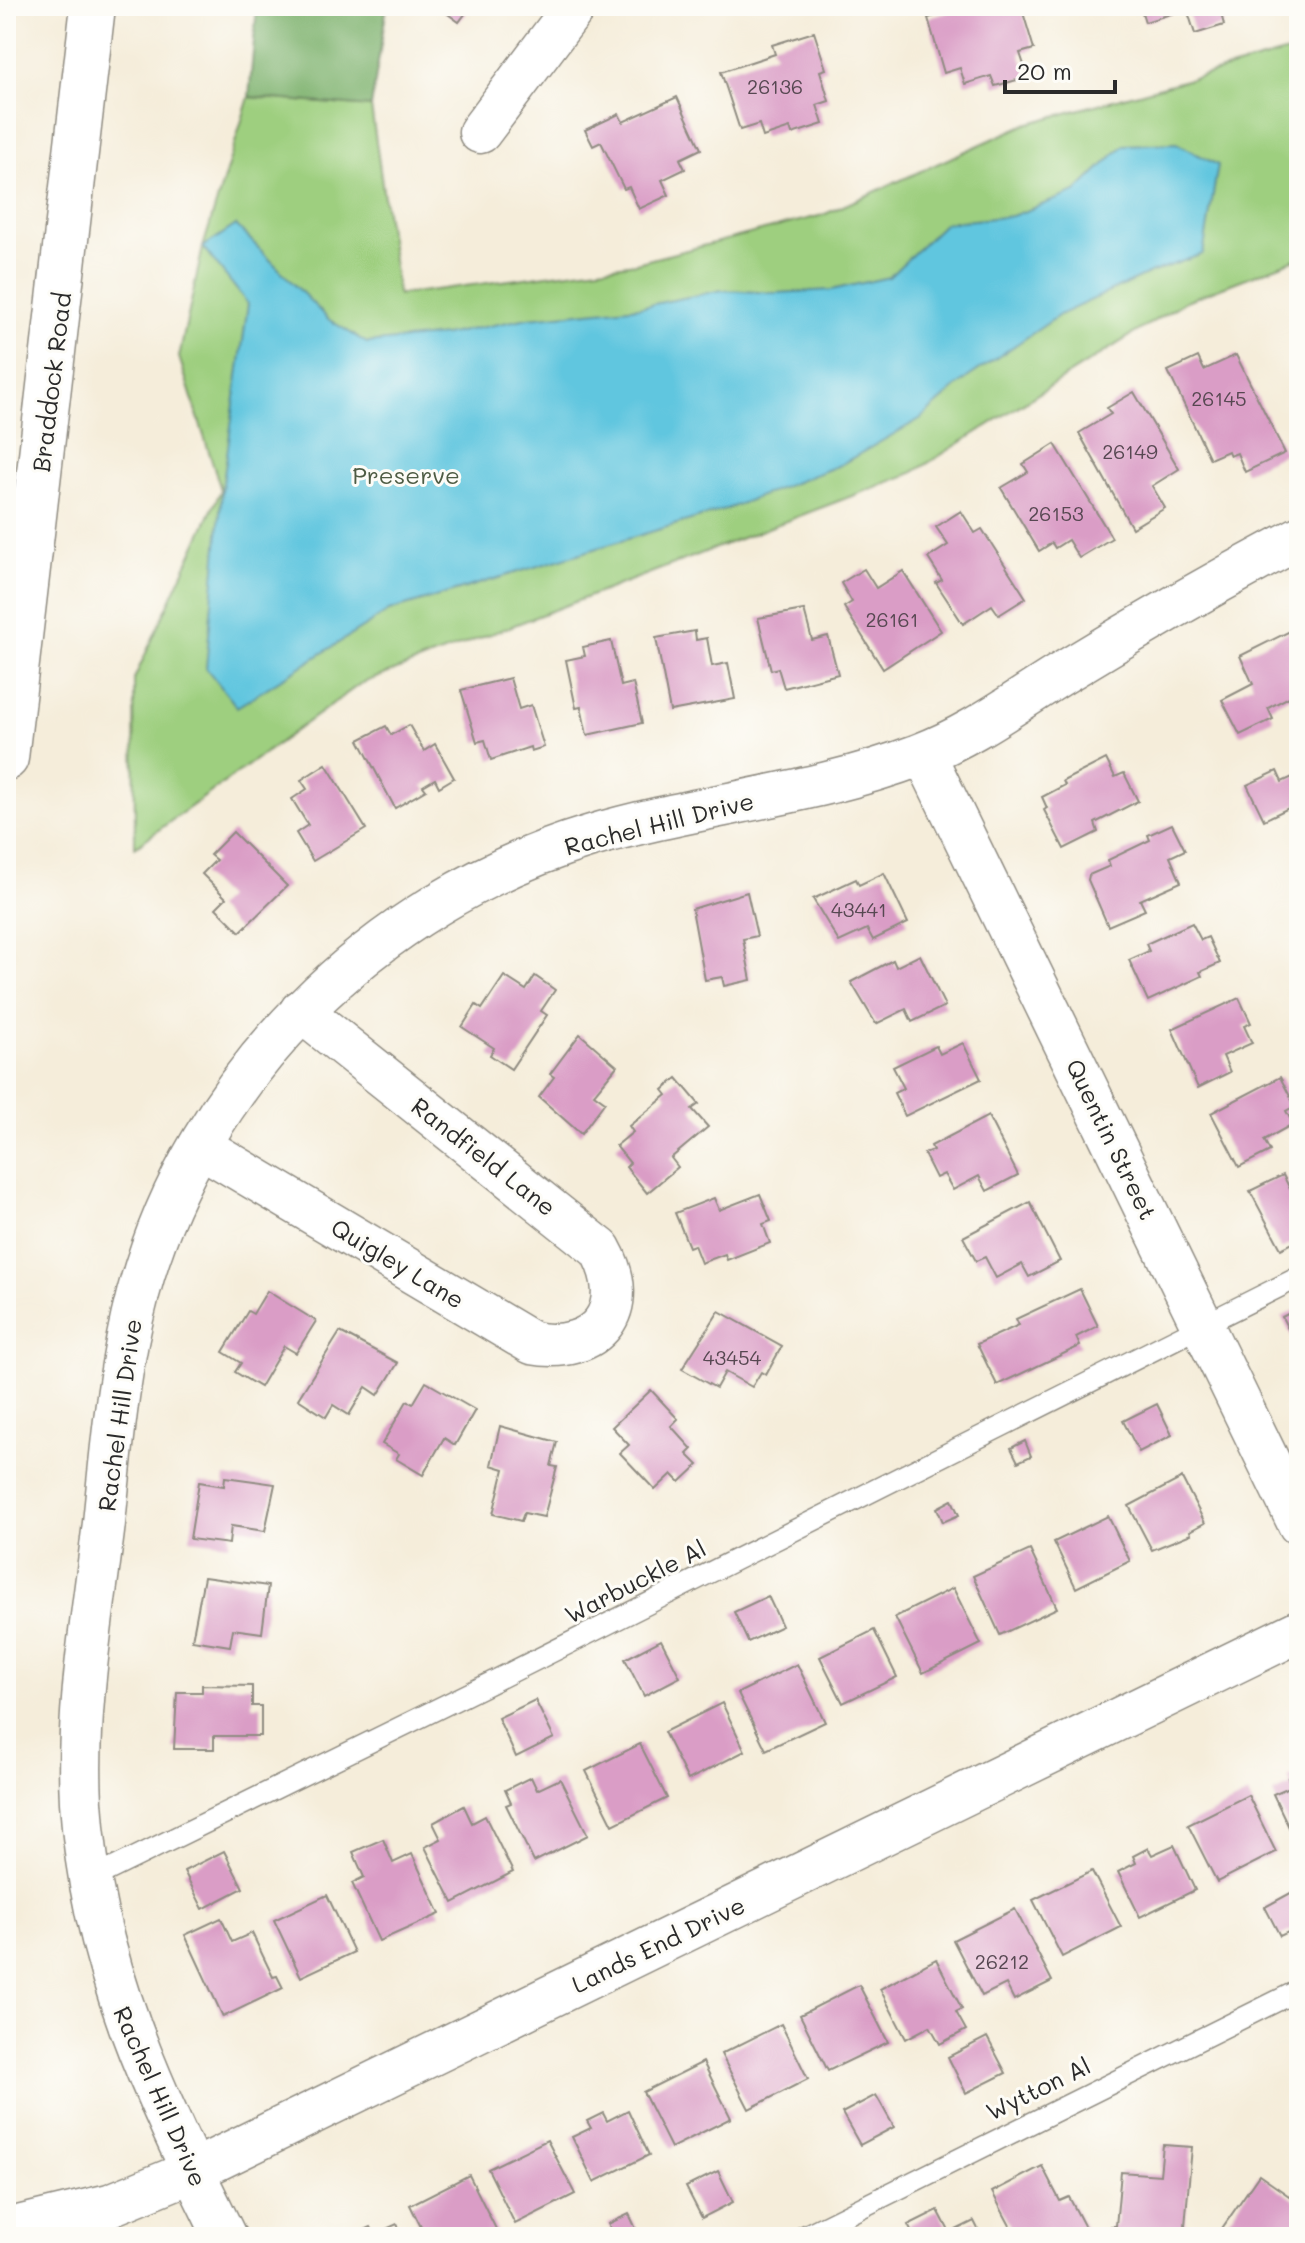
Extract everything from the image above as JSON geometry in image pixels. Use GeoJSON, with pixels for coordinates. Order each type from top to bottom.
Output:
{"type":"FeatureCollection","features":[{"type":"Feature","properties":{"kind":"main road","name":"Braddock Road"},"geometry":{"type":"LineString","coordinates":[[6,758],[93,6]]}},
{"type":"Feature","properties":{"kind":"street"},"geometry":{"type":"LineString","coordinates":[[480,132],[575,6]]}},
{"type":"Feature","properties":{"kind":"street","name":"Rachel Hill Drive"},"geometry":{"type":"LineString","coordinates":[[225,2237],[133,2043],[106,1958],[89,1880],[81,1799],[82,1719],[121,1369],[139,1289],[167,1212],[200,1146],[249,1072],[301,1011],[385,938],[442,901],[514,864],[589,837],[862,775],[924,754],[973,730],[1187,597],[1299,538]]}},
{"type":"Feature","properties":{"kind":"street","name":"Quentin Street"},"geometry":{"type":"LineString","coordinates":[[924,754],[1299,1524]]}},
{"type":"Feature","properties":{"kind":"street","name":"Randfield Lane"},"geometry":{"type":"LineString","coordinates":[[301,1011],[600,1249],[611,1268],[614,1289],[611,1310],[600,1327]]}},
{"type":"Feature","properties":{"kind":"street","name":"Quigley Lane"},"geometry":{"type":"LineString","coordinates":[[200,1146],[532,1343],[557,1348],[580,1342],[600,1327]]}},
{"type":"Feature","properties":{"kind":"street","name":"Lands End Drive"},"geometry":{"type":"LineString","coordinates":[[6,2230],[110,2205],[193,2171],[1299,1631]]}},
{"type":"Feature","properties":{"kind":"lane","name":"Warbuckle Al"},"geometry":{"type":"LineString","coordinates":[[89,1880],[482,1687],[1299,1277]]}},
{"type":"Feature","properties":{"kind":"lane","name":"Wytton Al"},"geometry":{"type":"LineString","coordinates":[[802,2237],[1299,1990]]}},
{"type":"Feature","properties":{"kind":"green space"},"geometry":{"type":"Polygon","coordinates":[[[257,6],[387,6],[371,107],[249,97],[257,6]]]}},
{"type":"Feature","properties":{"kind":"green space","name":"Preserve"},"geometry":{"type":"Polygon","coordinates":[[[1299,49],[1299,258],[1186,301],[912,473],[360,684],[135,847],[134,679],[221,490],[179,357],[203,247],[249,97],[371,107],[398,295],[636,263],[823,215],[1026,124],[1299,49]]]}},
{"type":"Feature","properties":{"kind":"water"},"geometry":{"type":"Polygon","coordinates":[[[1176,143],[1218,165],[1203,254],[1150,273],[1061,314],[967,378],[920,419],[840,465],[727,509],[389,611],[237,707],[206,668],[222,490],[248,304],[203,247],[236,225],[328,319],[367,343],[444,335],[528,318],[639,307],[722,290],[776,293],[831,290],[889,277],[945,223],[1012,216],[1076,192],[1124,145],[1176,143]]]}},
{"type":"Feature","properties":{"kind":"building"},"geometry":{"type":"Polygon","coordinates":[[[437,6],[471,6],[459,22],[437,6]]]}},
{"type":"Feature","properties":{"kind":"building"},"geometry":{"type":"Polygon","coordinates":[[[970,6],[1021,6],[1034,49],[1020,53],[1028,77],[995,86],[991,76],[965,84],[960,68],[944,73],[928,18],[970,6]]]}},
{"type":"Feature","properties":{"kind":"building"},"geometry":{"type":"Polygon","coordinates":[[[1140,6],[1219,6],[1224,25],[1195,34],[1187,9],[1145,22],[1140,6]]]}},
{"type":"Feature","properties":{"kind":"building"},"geometry":{"type":"Polygon","coordinates":[[[814,32],[826,69],[820,71],[829,101],[817,105],[823,124],[792,134],[790,128],[763,137],[759,124],[740,130],[721,72],[775,54],[772,45],[814,32]]]}},
{"type":"Feature","properties":{"kind":"building"},"geometry":{"type":"Polygon","coordinates":[[[677,97],[701,149],[680,159],[685,169],[662,180],[669,195],[639,209],[629,187],[624,189],[601,142],[593,146],[585,130],[619,114],[623,122],[677,97]]]}},
{"type":"Feature","properties":{"kind":"building"},"geometry":{"type":"Polygon","coordinates":[[[1236,355],[1285,453],[1245,472],[1237,453],[1230,456],[1228,451],[1210,459],[1168,371],[1198,357],[1204,370],[1236,355]]]}},
{"type":"Feature","properties":{"kind":"building"},"geometry":{"type":"Polygon","coordinates":[[[1134,392],[1179,469],[1152,486],[1165,508],[1132,528],[1079,433],[1111,414],[1107,408],[1134,392]]]}},
{"type":"Feature","properties":{"kind":"building"},"geometry":{"type":"Polygon","coordinates":[[[1055,444],[1112,538],[1079,558],[1068,540],[1055,548],[1052,543],[1039,551],[1001,488],[1028,472],[1023,464],[1055,444]]]}},
{"type":"Feature","properties":{"kind":"building"},"geometry":{"type":"Polygon","coordinates":[[[961,511],[975,533],[982,529],[1026,598],[999,615],[992,605],[963,624],[936,583],[942,580],[928,558],[948,545],[936,527],[961,511]]]}},
{"type":"Feature","properties":{"kind":"building"},"geometry":{"type":"Polygon","coordinates":[[[864,569],[876,588],[903,571],[941,631],[883,669],[844,607],[852,602],[841,583],[864,569]]]}},
{"type":"Feature","properties":{"kind":"building"},"geometry":{"type":"Polygon","coordinates":[[[804,610],[812,640],[828,636],[838,674],[784,688],[778,668],[771,670],[758,618],[804,610]]]}},
{"type":"Feature","properties":{"kind":"building"},"geometry":{"type":"Polygon","coordinates":[[[695,631],[696,640],[707,638],[712,666],[728,663],[735,699],[670,711],[656,638],[695,631]]]}},
{"type":"Feature","properties":{"kind":"building"},"geometry":{"type":"Polygon","coordinates":[[[1290,631],[1299,651],[1299,692],[1268,708],[1273,719],[1240,735],[1222,700],[1253,684],[1240,656],[1290,631]]]}},
{"type":"Feature","properties":{"kind":"building"},"geometry":{"type":"Polygon","coordinates":[[[611,641],[621,686],[633,683],[642,723],[587,735],[581,707],[576,708],[566,660],[585,656],[583,647],[611,641]]]}},
{"type":"Feature","properties":{"kind":"building"},"geometry":{"type":"Polygon","coordinates":[[[510,678],[519,709],[531,705],[544,747],[531,751],[530,747],[491,760],[485,740],[477,742],[461,690],[510,678]]]}},
{"type":"Feature","properties":{"kind":"building"},"geometry":{"type":"Polygon","coordinates":[[[409,725],[424,751],[435,744],[454,778],[439,787],[435,779],[423,786],[426,790],[395,808],[359,740],[386,726],[391,735],[409,725]]]}},
{"type":"Feature","properties":{"kind":"building"},"geometry":{"type":"Polygon","coordinates":[[[1106,759],[1115,777],[1124,773],[1138,801],[1095,823],[1098,832],[1064,849],[1044,810],[1047,808],[1042,797],[1065,785],[1063,781],[1106,759]]]}},
{"type":"Feature","properties":{"kind":"building"},"geometry":{"type":"Polygon","coordinates":[[[326,764],[366,829],[313,861],[296,833],[308,825],[292,799],[307,789],[301,780],[326,764]]]}},
{"type":"Feature","properties":{"kind":"building"},"geometry":{"type":"Polygon","coordinates":[[[1277,771],[1282,782],[1299,774],[1299,803],[1264,820],[1247,785],[1277,771]]]}},
{"type":"Feature","properties":{"kind":"building"},"geometry":{"type":"Polygon","coordinates":[[[1172,824],[1185,850],[1170,857],[1181,882],[1140,900],[1145,910],[1108,926],[1088,880],[1089,875],[1110,866],[1108,860],[1150,840],[1148,835],[1172,824]]]}},
{"type":"Feature","properties":{"kind":"building"},"geometry":{"type":"Polygon","coordinates":[[[233,832],[287,886],[240,932],[216,908],[226,898],[202,874],[216,860],[210,855],[233,832]]]}},
{"type":"Feature","properties":{"kind":"building"},"geometry":{"type":"Polygon","coordinates":[[[884,873],[908,923],[873,940],[867,929],[839,942],[813,899],[856,879],[859,885],[884,873]]]}},
{"type":"Feature","properties":{"kind":"building"},"geometry":{"type":"Polygon","coordinates":[[[747,892],[757,936],[743,939],[751,980],[724,986],[722,977],[705,980],[692,909],[747,892]]]}},
{"type":"Feature","properties":{"kind":"building"},"geometry":{"type":"Polygon","coordinates":[[[1192,923],[1201,940],[1208,937],[1220,963],[1200,972],[1202,976],[1148,1001],[1129,960],[1149,951],[1146,944],[1192,923]]]}},
{"type":"Feature","properties":{"kind":"building"},"geometry":{"type":"Polygon","coordinates":[[[920,955],[945,1006],[912,1022],[906,1009],[876,1024],[851,982],[893,960],[896,967],[920,955]]]}},
{"type":"Feature","properties":{"kind":"building"},"geometry":{"type":"Polygon","coordinates":[[[504,976],[526,990],[535,976],[555,990],[541,1011],[547,1015],[511,1069],[490,1055],[494,1048],[462,1027],[476,1005],[482,1009],[504,976]]]}},
{"type":"Feature","properties":{"kind":"building"},"geometry":{"type":"Polygon","coordinates":[[[1239,998],[1251,1023],[1244,1026],[1252,1043],[1223,1056],[1230,1072],[1198,1088],[1172,1029],[1239,998]]]}},
{"type":"Feature","properties":{"kind":"building"},"geometry":{"type":"Polygon","coordinates":[[[580,1034],[617,1066],[594,1094],[605,1102],[581,1134],[539,1097],[554,1077],[550,1074],[580,1034]]]}},
{"type":"Feature","properties":{"kind":"building"},"geometry":{"type":"Polygon","coordinates":[[[963,1043],[981,1079],[905,1116],[894,1093],[904,1088],[893,1067],[936,1046],[940,1054],[963,1043]]]}},
{"type":"Feature","properties":{"kind":"building"},"geometry":{"type":"Polygon","coordinates":[[[1280,1077],[1295,1106],[1286,1111],[1293,1124],[1264,1140],[1270,1151],[1239,1167],[1211,1113],[1280,1077]]]}},
{"type":"Feature","properties":{"kind":"building"},"geometry":{"type":"Polygon","coordinates":[[[677,1078],[699,1104],[692,1109],[708,1127],[671,1158],[678,1167],[647,1193],[626,1167],[630,1163],[616,1146],[633,1132],[629,1126],[667,1095],[663,1090],[677,1078]]]}},
{"type":"Feature","properties":{"kind":"building"},"geometry":{"type":"Polygon","coordinates":[[[988,1116],[1018,1175],[987,1191],[979,1176],[953,1190],[944,1174],[936,1178],[924,1154],[933,1150],[931,1146],[988,1116]]]}},
{"type":"Feature","properties":{"kind":"building"},"geometry":{"type":"Polygon","coordinates":[[[1283,1175],[1290,1189],[1299,1185],[1299,1240],[1281,1249],[1250,1191],[1283,1175]]]}},
{"type":"Feature","properties":{"kind":"building"},"geometry":{"type":"Polygon","coordinates":[[[760,1194],[771,1221],[763,1224],[770,1243],[727,1260],[725,1254],[701,1263],[694,1245],[689,1247],[675,1213],[714,1198],[719,1210],[760,1194]]]}},
{"type":"Feature","properties":{"kind":"building"},"geometry":{"type":"Polygon","coordinates":[[[1030,1202],[1060,1261],[1029,1277],[1022,1264],[996,1278],[985,1257],[976,1261],[963,1237],[1030,1202]]]}},
{"type":"Feature","properties":{"kind":"building"},"geometry":{"type":"Polygon","coordinates":[[[1080,1289],[1098,1326],[1076,1337],[1080,1346],[997,1385],[977,1344],[1019,1325],[1016,1319],[1080,1289]]]}},
{"type":"Feature","properties":{"kind":"building"},"geometry":{"type":"Polygon","coordinates":[[[267,1291],[316,1321],[296,1353],[284,1346],[260,1387],[235,1372],[241,1363],[223,1352],[248,1311],[253,1314],[267,1291]]]}},
{"type":"Feature","properties":{"kind":"building"},"geometry":{"type":"Polygon","coordinates":[[[1299,1308],[1299,1351],[1282,1317],[1299,1308]]]}},
{"type":"Feature","properties":{"kind":"building"},"geometry":{"type":"Polygon","coordinates":[[[719,1311],[782,1346],[766,1375],[761,1372],[752,1387],[725,1372],[716,1388],[682,1369],[719,1311]]]}},
{"type":"Feature","properties":{"kind":"building"},"geometry":{"type":"Polygon","coordinates":[[[340,1332],[398,1363],[378,1395],[366,1387],[349,1415],[333,1405],[326,1417],[298,1399],[340,1332]]]}},
{"type":"Feature","properties":{"kind":"building"},"geometry":{"type":"Polygon","coordinates":[[[426,1382],[475,1410],[455,1445],[444,1438],[423,1475],[396,1459],[399,1454],[382,1444],[407,1401],[413,1404],[426,1382]]]}},
{"type":"Feature","properties":{"kind":"building"},"geometry":{"type":"Polygon","coordinates":[[[651,1390],[678,1419],[671,1426],[692,1449],[687,1454],[698,1465],[680,1482],[672,1474],[655,1490],[620,1453],[629,1445],[612,1427],[651,1390]]]}},
{"type":"Feature","properties":{"kind":"building"},"geometry":{"type":"Polygon","coordinates":[[[1157,1404],[1172,1435],[1139,1452],[1123,1421],[1157,1404]]]}},
{"type":"Feature","properties":{"kind":"building"},"geometry":{"type":"Polygon","coordinates":[[[500,1426],[557,1442],[551,1466],[557,1467],[544,1517],[524,1513],[521,1521],[493,1514],[504,1469],[491,1465],[500,1426]]]}},
{"type":"Feature","properties":{"kind":"building"},"geometry":{"type":"Polygon","coordinates":[[[1025,1441],[1031,1456],[1018,1462],[1011,1448],[1025,1441]]]}},
{"type":"Feature","properties":{"kind":"building"},"geometry":{"type":"Polygon","coordinates":[[[225,1477],[275,1484],[265,1531],[231,1526],[229,1544],[190,1539],[199,1482],[224,1486],[225,1477]]]}},
{"type":"Feature","properties":{"kind":"building"},"geometry":{"type":"Polygon","coordinates":[[[1182,1478],[1205,1523],[1190,1531],[1191,1534],[1152,1550],[1129,1506],[1182,1478]]]}},
{"type":"Feature","properties":{"kind":"building"},"geometry":{"type":"Polygon","coordinates":[[[952,1500],[959,1515],[943,1522],[937,1508],[952,1500]]]}},
{"type":"Feature","properties":{"kind":"building"},"geometry":{"type":"Polygon","coordinates":[[[1108,1516],[1130,1561],[1076,1588],[1054,1542],[1108,1516]]]}},
{"type":"Feature","properties":{"kind":"building"},"geometry":{"type":"Polygon","coordinates":[[[1030,1550],[1057,1608],[1000,1635],[973,1576],[1030,1550]]]}},
{"type":"Feature","properties":{"kind":"building"},"geometry":{"type":"Polygon","coordinates":[[[204,1577],[268,1586],[262,1633],[233,1629],[230,1646],[192,1640],[204,1577]]]}},
{"type":"Feature","properties":{"kind":"building"},"geometry":{"type":"Polygon","coordinates":[[[953,1588],[981,1644],[923,1673],[895,1617],[953,1588]]]}},
{"type":"Feature","properties":{"kind":"building"},"geometry":{"type":"Polygon","coordinates":[[[768,1596],[782,1626],[748,1642],[734,1612],[768,1596]]]}},
{"type":"Feature","properties":{"kind":"building"},"geometry":{"type":"Polygon","coordinates":[[[874,1630],[897,1677],[843,1703],[820,1657],[874,1630]]]}},
{"type":"Feature","properties":{"kind":"building"},"geometry":{"type":"Polygon","coordinates":[[[661,1640],[680,1677],[644,1696],[625,1659],[661,1640]]]}},
{"type":"Feature","properties":{"kind":"building"},"geometry":{"type":"Polygon","coordinates":[[[797,1664],[825,1722],[766,1750],[738,1693],[797,1664]]]}},
{"type":"Feature","properties":{"kind":"building"},"geometry":{"type":"Polygon","coordinates":[[[202,1685],[252,1686],[252,1706],[261,1706],[261,1736],[214,1736],[214,1749],[174,1749],[177,1692],[202,1692],[202,1685]]]}},
{"type":"Feature","properties":{"kind":"building"},"geometry":{"type":"Polygon","coordinates":[[[535,1700],[554,1738],[516,1757],[498,1718],[535,1700]]]}},
{"type":"Feature","properties":{"kind":"building"},"geometry":{"type":"Polygon","coordinates":[[[722,1703],[745,1751],[688,1780],[664,1732],[722,1703]]]}},
{"type":"Feature","properties":{"kind":"building"},"geometry":{"type":"Polygon","coordinates":[[[640,1744],[667,1798],[613,1825],[586,1771],[640,1744]]]}},
{"type":"Feature","properties":{"kind":"building"},"geometry":{"type":"Polygon","coordinates":[[[1299,1773],[1297,1844],[1273,1794],[1292,1786],[1288,1778],[1299,1773]]]}},
{"type":"Feature","properties":{"kind":"building"},"geometry":{"type":"Polygon","coordinates":[[[531,1777],[537,1790],[560,1779],[588,1835],[534,1862],[506,1805],[511,1803],[505,1790],[531,1777]]]}},
{"type":"Feature","properties":{"kind":"building"},"geometry":{"type":"Polygon","coordinates":[[[1248,1795],[1276,1852],[1217,1882],[1188,1825],[1248,1795]]]}},
{"type":"Feature","properties":{"kind":"building"},"geometry":{"type":"Polygon","coordinates":[[[464,1806],[472,1823],[485,1816],[513,1872],[453,1903],[425,1847],[441,1839],[433,1823],[464,1806]]]}},
{"type":"Feature","properties":{"kind":"building"},"geometry":{"type":"Polygon","coordinates":[[[383,1839],[393,1863],[412,1854],[440,1914],[379,1941],[352,1883],[364,1877],[353,1852],[383,1839]]]}},
{"type":"Feature","properties":{"kind":"building"},"geometry":{"type":"Polygon","coordinates":[[[1174,1845],[1195,1890],[1140,1917],[1118,1872],[1136,1863],[1133,1856],[1148,1848],[1152,1855],[1174,1845]]]}},
{"type":"Feature","properties":{"kind":"building"},"geometry":{"type":"Polygon","coordinates":[[[224,1851],[243,1888],[203,1909],[184,1871],[224,1851]]]}},
{"type":"Feature","properties":{"kind":"building"},"geometry":{"type":"Polygon","coordinates":[[[1092,1871],[1121,1927],[1062,1957],[1033,1900],[1092,1871]]]}},
{"type":"Feature","properties":{"kind":"building"},"geometry":{"type":"Polygon","coordinates":[[[1298,1889],[1299,1927],[1280,1936],[1265,1907],[1298,1889]]]}},
{"type":"Feature","properties":{"kind":"building"},"geometry":{"type":"Polygon","coordinates":[[[327,1895],[354,1952],[301,1977],[274,1920],[327,1895]]]}},
{"type":"Feature","properties":{"kind":"building"},"geometry":{"type":"Polygon","coordinates":[[[1015,1909],[1052,1981],[1014,2000],[1006,1984],[982,1996],[953,1940],[1015,1909]]]}},
{"type":"Feature","properties":{"kind":"building"},"geometry":{"type":"Polygon","coordinates":[[[221,1918],[232,1942],[252,1933],[273,1977],[277,1976],[283,1988],[223,2017],[185,1935],[221,1918]]]}},
{"type":"Feature","properties":{"kind":"building"},"geometry":{"type":"Polygon","coordinates":[[[936,1959],[962,2009],[956,2012],[966,2030],[940,2044],[930,2026],[906,2039],[880,1989],[936,1959]]]}},
{"type":"Feature","properties":{"kind":"building"},"geometry":{"type":"Polygon","coordinates":[[[859,1985],[888,2042],[828,2071],[800,2015],[859,1985]]]}},
{"type":"Feature","properties":{"kind":"building"},"geometry":{"type":"Polygon","coordinates":[[[781,2024],[808,2079],[749,2109],[721,2054],[781,2024]]]}},
{"type":"Feature","properties":{"kind":"building"},"geometry":{"type":"Polygon","coordinates":[[[987,2037],[1006,2073],[966,2093],[948,2057],[987,2037]]]}},
{"type":"Feature","properties":{"kind":"building"},"geometry":{"type":"Polygon","coordinates":[[[703,2062],[731,2118],[671,2148],[643,2092],[703,2062]]]}},
{"type":"Feature","properties":{"kind":"building"},"geometry":{"type":"Polygon","coordinates":[[[876,2095],[894,2127],[860,2145],[842,2113],[876,2095]]]}},
{"type":"Feature","properties":{"kind":"building"},"geometry":{"type":"Polygon","coordinates":[[[628,2110],[649,2155],[594,2182],[572,2137],[591,2128],[587,2121],[603,2113],[607,2121],[628,2110]]]}},
{"type":"Feature","properties":{"kind":"building"},"geometry":{"type":"Polygon","coordinates":[[[547,2140],[575,2194],[515,2224],[488,2169],[547,2140]]]}},
{"type":"Feature","properties":{"kind":"building"},"geometry":{"type":"Polygon","coordinates":[[[1163,2145],[1192,2147],[1184,2237],[1110,2237],[1111,2226],[1116,2226],[1121,2172],[1160,2175],[1163,2145]]]}},
{"type":"Feature","properties":{"kind":"building"},"geometry":{"type":"Polygon","coordinates":[[[1042,2166],[1060,2201],[1069,2197],[1090,2237],[1016,2237],[992,2192],[1042,2166]]]}},
{"type":"Feature","properties":{"kind":"building"},"geometry":{"type":"Polygon","coordinates":[[[718,2171],[733,2202],[702,2218],[686,2187],[718,2171]]]}},
{"type":"Feature","properties":{"kind":"building"},"geometry":{"type":"Polygon","coordinates":[[[469,2175],[497,2231],[486,2237],[426,2237],[410,2205],[469,2175]]]}},
{"type":"Feature","properties":{"kind":"building"},"geometry":{"type":"Polygon","coordinates":[[[1259,2175],[1299,2203],[1299,2235],[1216,2237],[1259,2175]]]}},
{"type":"Feature","properties":{"kind":"building"},"geometry":{"type":"Polygon","coordinates":[[[938,2210],[950,2233],[974,2221],[982,2237],[914,2237],[908,2225],[938,2210]]]}},
{"type":"Feature","properties":{"kind":"building"},"geometry":{"type":"Polygon","coordinates":[[[629,2214],[640,2237],[615,2237],[608,2224],[629,2214]]]}},
{"type":"Feature","properties":{"kind":"building"},"geometry":{"type":"Polygon","coordinates":[[[397,2224],[403,2237],[358,2237],[356,2234],[371,2227],[375,2234],[397,2224]]]}}]}
